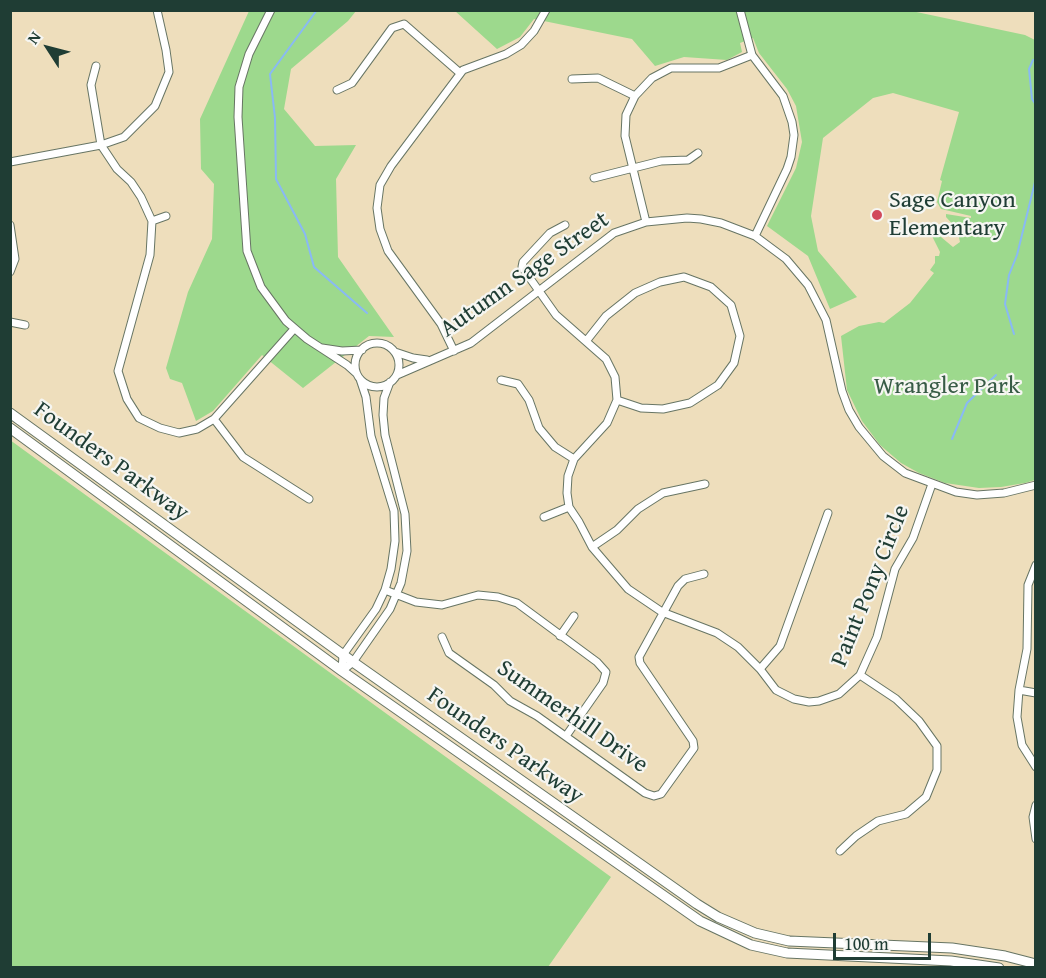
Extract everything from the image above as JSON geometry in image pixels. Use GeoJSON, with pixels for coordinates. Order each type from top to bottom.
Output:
{"type":"FeatureCollection","features":[{"type":"Feature","properties":{"kind":"highway","name":"Founders Parkway"},"geometry":{"type":"LineString","coordinates":[[10,412],[343,655],[687,898],[731,923],[765,936],[789,941],[952,948],[1005,956],[1035,964]]}},
{"type":"Feature","properties":{"kind":"highway","name":"Founders Parkway"},"geometry":{"type":"LineString","coordinates":[[10,428],[342,670],[690,915],[726,935],[762,948],[793,954],[951,961],[999,968]]}},
{"type":"Feature","properties":{"kind":"street"},"geometry":{"type":"LineString","coordinates":[[10,162],[101,145],[124,137],[155,106],[169,72],[157,10]]}},
{"type":"Feature","properties":{"kind":"street"},"geometry":{"type":"LineString","coordinates":[[271,10],[249,54],[239,87],[238,117],[245,237],[251,263],[272,305],[294,329],[320,348],[347,364],[358,376],[375,387],[386,385],[397,375],[399,363],[394,351],[382,344],[375,344],[362,350],[342,351],[320,348]]}},
{"type":"Feature","properties":{"kind":"street"},"geometry":{"type":"LineString","coordinates":[[454,351],[441,324],[388,251],[380,230],[377,208],[380,185],[391,166],[463,70],[506,54],[521,45],[538,26],[546,10]]}},
{"type":"Feature","properties":{"kind":"street"},"geometry":{"type":"LineString","coordinates":[[740,10],[752,55],[783,96],[794,135],[788,169],[755,236]]}},
{"type":"Feature","properties":{"kind":"street"},"geometry":{"type":"LineString","coordinates":[[337,90],[352,83],[392,28],[404,24],[460,74]]}},
{"type":"Feature","properties":{"kind":"street"},"geometry":{"type":"LineString","coordinates":[[646,222],[631,168],[624,126],[626,115],[635,96],[652,78],[671,68],[719,68],[752,55]]}},
{"type":"Feature","properties":{"kind":"street"},"geometry":{"type":"LineString","coordinates":[[96,66],[91,85],[101,145],[117,169],[131,182],[152,221],[150,255],[118,371],[126,399],[139,418],[160,428],[179,433],[197,429],[214,419],[294,329]]}},
{"type":"Feature","properties":{"kind":"street"},"geometry":{"type":"LineString","coordinates":[[572,79],[598,78],[635,96]]}},
{"type":"Feature","properties":{"kind":"street"},"geometry":{"type":"LineString","coordinates":[[594,178],[661,161],[688,160],[698,153]]}},
{"type":"Feature","properties":{"kind":"street"},"geometry":{"type":"LineString","coordinates":[[152,221],[165,216]]}},
{"type":"Feature","properties":{"kind":"street","name":"Autumn Sage Street"},"geometry":{"type":"LineString","coordinates":[[397,375],[471,343],[614,233],[646,222],[701,219],[755,236],[786,259],[808,285],[823,312],[842,391],[859,427],[883,456],[906,473],[956,492],[978,495],[1004,493],[1035,485]]}},
{"type":"Feature","properties":{"kind":"street"},"geometry":{"type":"LineString","coordinates":[[10,225],[15,259],[10,272]]}},
{"type":"Feature","properties":{"kind":"street"},"geometry":{"type":"LineString","coordinates":[[565,225],[550,233],[523,262],[524,271],[556,315],[606,359],[615,377],[617,400],[641,408],[663,409],[690,403],[718,385],[734,363],[740,336],[732,305],[711,287],[684,277],[660,282],[635,293],[606,316],[587,340]]}},
{"type":"Feature","properties":{"kind":"street"},"geometry":{"type":"LineString","coordinates":[[10,322],[25,326]]}},
{"type":"Feature","properties":{"kind":"street"},"geometry":{"type":"LineString","coordinates":[[342,670],[343,655],[376,609],[385,590],[395,541],[394,510],[371,436],[366,397],[358,376],[356,361],[362,350]]}},
{"type":"Feature","properties":{"kind":"street","name":"Autumn Sage Street"},"geometry":{"type":"LineString","coordinates":[[394,351],[413,358],[430,360]]}},
{"type":"Feature","properties":{"kind":"street"},"geometry":{"type":"LineString","coordinates":[[501,380],[518,384],[530,400],[539,428],[555,447],[574,459]]}},
{"type":"Feature","properties":{"kind":"street"},"geometry":{"type":"LineString","coordinates":[[342,670],[353,662],[390,609],[401,583],[407,551],[405,514],[385,435],[384,398],[390,382]]}},
{"type":"Feature","properties":{"kind":"street","name":"Paint Pony Circle"},"geometry":{"type":"LineString","coordinates":[[617,400],[607,423],[574,459],[568,476],[569,507],[592,547],[628,589],[662,612],[717,633],[738,647],[760,669],[776,690],[794,699],[819,701],[839,694],[860,675],[877,637],[895,569],[913,538],[932,484]]}},
{"type":"Feature","properties":{"kind":"street"},"geometry":{"type":"LineString","coordinates":[[214,419],[243,457],[309,499]]}},
{"type":"Feature","properties":{"kind":"street"},"geometry":{"type":"LineString","coordinates":[[592,547],[617,530],[638,508],[663,493],[705,484]]}},
{"type":"Feature","properties":{"kind":"street"},"geometry":{"type":"LineString","coordinates":[[544,517],[569,507]]}},
{"type":"Feature","properties":{"kind":"street"},"geometry":{"type":"LineString","coordinates":[[760,669],[780,646],[828,513]]}},
{"type":"Feature","properties":{"kind":"street"},"geometry":{"type":"LineString","coordinates":[[1035,566],[1028,585],[1031,613],[1017,717],[1025,751],[1035,767]]}},
{"type":"Feature","properties":{"kind":"street"},"geometry":{"type":"LineString","coordinates":[[662,612],[672,595],[686,579],[704,574]]}},
{"type":"Feature","properties":{"kind":"street"},"geometry":{"type":"LineString","coordinates":[[385,590],[416,602],[442,605],[478,595],[498,597],[517,603],[597,662],[606,672],[603,683],[566,736]]}},
{"type":"Feature","properties":{"kind":"street","name":"Summerhill Drive"},"geometry":{"type":"LineString","coordinates":[[442,637],[448,653],[494,685],[510,701],[537,716],[645,793],[654,796],[662,794],[694,748],[686,729],[640,663],[639,657],[662,612]]}},
{"type":"Feature","properties":{"kind":"street"},"geometry":{"type":"LineString","coordinates":[[560,636],[574,616]]}},
{"type":"Feature","properties":{"kind":"street"},"geometry":{"type":"LineString","coordinates":[[840,851],[856,836],[878,821],[906,814],[926,796],[937,770],[937,746],[919,721],[896,699],[860,675]]}},
{"type":"Feature","properties":{"kind":"street"},"geometry":{"type":"LineString","coordinates":[[1019,690],[1035,693]]}},
{"type":"Feature","properties":{"kind":"street"},"geometry":{"type":"LineString","coordinates":[[1035,805],[1033,817],[1035,839]]}},
{"type":"Feature","properties":{"kind":"green space","name":"Wrangler Park"},"geometry":{"type":"Polygon","coordinates":[[[907,10],[1025,35],[1035,40],[1035,480],[1025,483],[979,488],[945,483],[919,473],[901,463],[880,445],[862,421],[847,390],[841,336],[859,326],[884,323],[910,303],[934,273],[930,270],[935,263],[935,256],[939,256],[940,252],[932,236],[935,232],[953,247],[960,242],[957,229],[946,214],[971,218],[971,216],[941,209],[937,202],[942,181],[940,180],[959,112],[893,93],[873,98],[823,138],[811,216],[818,251],[857,297],[830,309],[808,256],[767,226],[796,168],[802,142],[796,106],[787,89],[759,53],[753,38],[740,43],[742,52],[727,60],[684,57],[655,66],[632,39],[534,19],[520,37],[497,49],[455,11],[907,10]]]}},
{"type":"Feature","properties":{"kind":"green space"},"geometry":{"type":"Polygon","coordinates":[[[249,11],[356,11],[348,21],[291,69],[284,109],[315,146],[356,145],[336,179],[338,257],[394,337],[369,336],[303,388],[262,355],[213,411],[196,421],[182,383],[170,379],[166,368],[188,292],[212,239],[214,184],[201,169],[200,119],[249,11]]]}},
{"type":"Feature","properties":{"kind":"green space"},"geometry":{"type":"Polygon","coordinates":[[[10,440],[611,877],[548,967],[11,967],[10,440]]]}},
{"type":"Feature","properties":{"kind":"waterway"},"geometry":{"type":"LineString","coordinates":[[317,10],[270,74],[275,118],[276,179],[305,234],[314,267],[367,313]]}},
{"type":"Feature","properties":{"kind":"waterway"},"geometry":{"type":"LineString","coordinates":[[1033,60],[1029,69],[1032,99],[1036,105]]}},
{"type":"Feature","properties":{"kind":"waterway"},"geometry":{"type":"LineString","coordinates":[[1014,334],[1005,304],[1009,275],[1017,255],[1036,178]]}},
{"type":"Feature","properties":{"kind":"waterway"},"geometry":{"type":"LineString","coordinates":[[952,439],[967,403],[996,375]]}},
{"type":"Feature","properties":{"kind":"place","name":"Sage Canyon Elementary"},"geometry":{"type":"Point","coordinates":[877,215]}}]}
